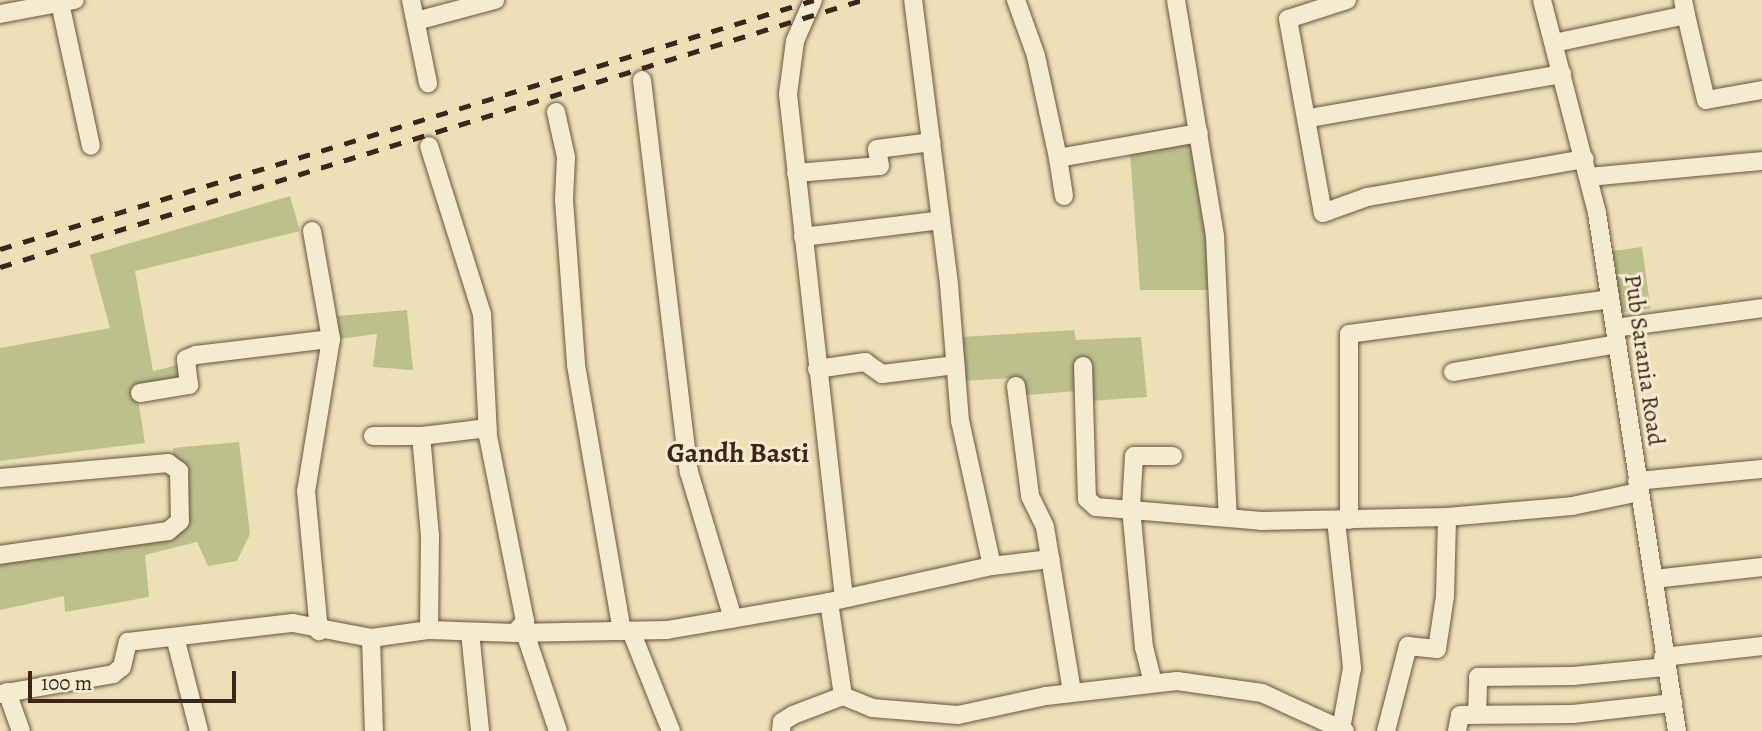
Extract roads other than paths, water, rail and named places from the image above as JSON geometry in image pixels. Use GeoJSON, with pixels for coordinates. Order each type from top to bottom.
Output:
{"type":"FeatureCollection","features":[{"type":"Feature","properties":{"kind":"street"},"geometry":{"type":"LineString","coordinates":[[411,0],[428,83]]}},
{"type":"Feature","properties":{"kind":"street"},"geometry":{"type":"LineString","coordinates":[[416,21],[495,0]]}},
{"type":"Feature","properties":{"kind":"street"},"geometry":{"type":"LineString","coordinates":[[813,0],[795,41],[788,94],[817,369],[843,696]]}},
{"type":"Feature","properties":{"kind":"street"},"geometry":{"type":"LineString","coordinates":[[913,0],[941,220],[960,421],[992,566]]}},
{"type":"Feature","properties":{"kind":"street"},"geometry":{"type":"LineString","coordinates":[[1016,0],[1036,56],[1064,196]]}},
{"type":"Feature","properties":{"kind":"street"},"geometry":{"type":"LineString","coordinates":[[1176,0],[1215,236],[1228,517]]}},
{"type":"Feature","properties":{"kind":"street"},"geometry":{"type":"LineString","coordinates":[[1347,0],[1288,19],[1309,118],[1323,213],[1367,197],[1587,168],[1762,162]]}},
{"type":"Feature","properties":{"kind":"street","name":"Pub Sarania Road"},"geometry":{"type":"LineString","coordinates":[[1542,0],[1587,168],[1611,299],[1654,579],[1663,662],[1677,731]]}},
{"type":"Feature","properties":{"kind":"street"},"geometry":{"type":"LineString","coordinates":[[0,14],[68,1],[91,146]]}},
{"type":"Feature","properties":{"kind":"street"},"geometry":{"type":"LineString","coordinates":[[1554,43],[1684,7],[1706,100],[1762,90]]}},
{"type":"Feature","properties":{"kind":"street"},"geometry":{"type":"LineString","coordinates":[[1309,118],[1562,74]]}},
{"type":"Feature","properties":{"kind":"street"},"geometry":{"type":"LineString","coordinates":[[642,80],[689,472],[733,619]]}},
{"type":"Feature","properties":{"kind":"street"},"geometry":{"type":"LineString","coordinates":[[556,112],[566,157],[564,200],[576,365],[626,631],[671,731]]}},
{"type":"Feature","properties":{"kind":"street"},"geometry":{"type":"LineString","coordinates":[[1058,158],[1199,134]]}},
{"type":"Feature","properties":{"kind":"street"},"geometry":{"type":"LineString","coordinates":[[796,173],[880,166],[877,149],[932,142]]}},
{"type":"Feature","properties":{"kind":"street"},"geometry":{"type":"LineString","coordinates":[[429,146],[482,314],[488,428],[527,611],[520,633],[558,731]]}},
{"type":"Feature","properties":{"kind":"street"},"geometry":{"type":"LineString","coordinates":[[803,237],[941,220]]}},
{"type":"Feature","properties":{"kind":"street"},"geometry":{"type":"LineString","coordinates":[[312,231],[331,339],[306,491],[319,631]]}},
{"type":"Feature","properties":{"kind":"street"},"geometry":{"type":"LineString","coordinates":[[781,731],[782,722],[793,715],[843,696],[872,708],[958,715],[1072,692],[1177,681],[1262,694],[1343,730],[1351,657],[1343,520],[1349,334],[1611,299]]}},
{"type":"Feature","properties":{"kind":"street"},"geometry":{"type":"LineString","coordinates":[[1453,372],[1616,336],[1762,308]]}},
{"type":"Feature","properties":{"kind":"street"},"geometry":{"type":"LineString","coordinates":[[140,393],[189,385],[186,359],[196,355],[331,339]]}},
{"type":"Feature","properties":{"kind":"street"},"geometry":{"type":"LineString","coordinates":[[817,369],[865,362],[882,374],[955,365]]}},
{"type":"Feature","properties":{"kind":"street"},"geometry":{"type":"LineString","coordinates":[[1083,366],[1087,499],[1096,507],[1131,507],[1228,517],[1343,520],[1447,517],[1572,506],[1638,486],[1762,469]]}},
{"type":"Feature","properties":{"kind":"street"},"geometry":{"type":"LineString","coordinates":[[1016,386],[1030,496],[1045,527],[1072,692]]}},
{"type":"Feature","properties":{"kind":"street"},"geometry":{"type":"LineString","coordinates":[[373,436],[421,436],[488,428]]}},
{"type":"Feature","properties":{"kind":"street"},"geometry":{"type":"LineString","coordinates":[[421,436],[430,536],[429,630]]}},
{"type":"Feature","properties":{"kind":"street"},"geometry":{"type":"LineString","coordinates":[[1153,683],[1144,648],[1131,507],[1134,456],[1173,456]]}},
{"type":"Feature","properties":{"kind":"street"},"geometry":{"type":"LineString","coordinates":[[0,478],[168,463],[179,471],[180,521],[169,531],[0,555]]}},
{"type":"Feature","properties":{"kind":"street"},"geometry":{"type":"LineString","coordinates":[[1385,731],[1408,646],[1437,649],[1445,596],[1447,517]]}},
{"type":"Feature","properties":{"kind":"street"},"geometry":{"type":"LineString","coordinates":[[21,731],[4,693],[113,674],[122,667],[128,642],[293,623],[319,631],[371,639],[429,630],[520,633],[626,631],[733,619],[992,566],[1051,559]]}},
{"type":"Feature","properties":{"kind":"street"},"geometry":{"type":"LineString","coordinates":[[1654,579],[1762,567]]}},
{"type":"Feature","properties":{"kind":"street"},"geometry":{"type":"LineString","coordinates":[[470,632],[480,731]]}},
{"type":"Feature","properties":{"kind":"street"},"geometry":{"type":"LineString","coordinates":[[175,637],[199,731]]}},
{"type":"Feature","properties":{"kind":"street"},"geometry":{"type":"LineString","coordinates":[[371,639],[374,731]]}},
{"type":"Feature","properties":{"kind":"street"},"geometry":{"type":"LineString","coordinates":[[1477,715],[1478,677],[1573,676],[1762,646]]}},
{"type":"Feature","properties":{"kind":"street"},"geometry":{"type":"LineString","coordinates":[[1457,731],[1460,715],[1573,715],[1673,703]]}},
{"type":"Feature","properties":{"kind":"railway"},"geometry":{"type":"LineString","coordinates":[[0,249],[814,0]]}},
{"type":"Feature","properties":{"kind":"railway"},"geometry":{"type":"LineString","coordinates":[[0,267],[862,0]]}},
{"type":"Feature","properties":{"kind":"district","name":"Gandh Basti"},"geometry":{"type":"Point","coordinates":[738,453]}}]}
